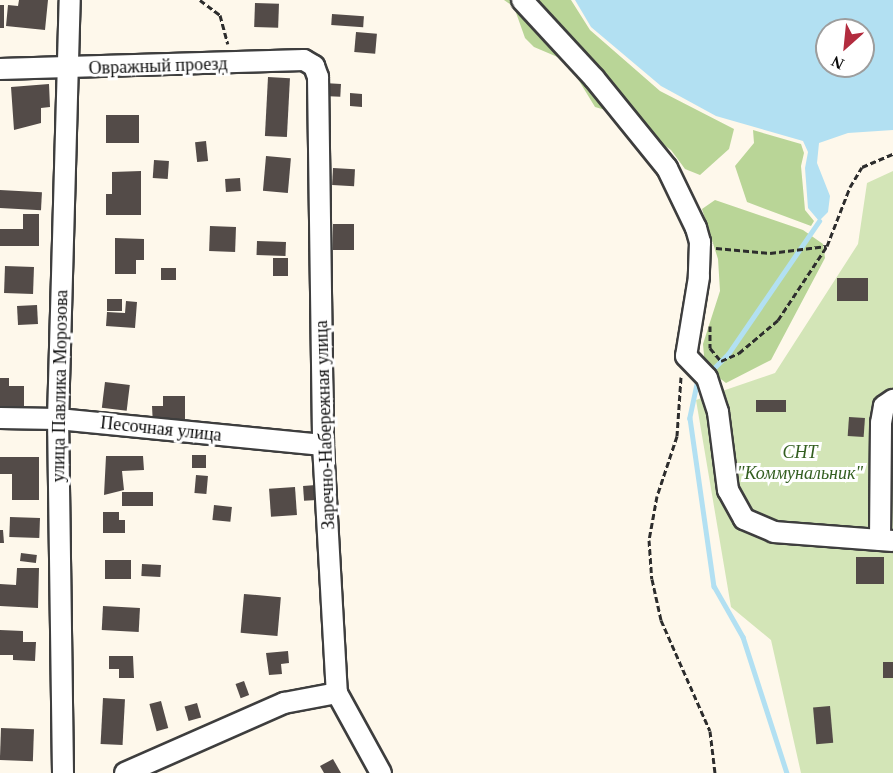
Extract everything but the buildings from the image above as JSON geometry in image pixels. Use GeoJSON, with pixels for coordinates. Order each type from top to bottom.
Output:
{"type":"FeatureCollection","features":[{"type":"Feature","properties":{"kind":"street","name":"улица Павлика Морозова"},"geometry":{"type":"LineString","coordinates":[[63,773],[58,419],[70,0]]}},
{"type":"Feature","properties":{"kind":"street"},"geometry":{"type":"LineString","coordinates":[[522,0],[594,78],[667,168],[700,242],[686,356],[706,378],[718,412],[728,490],[744,519],[774,532],[886,541],[881,423],[884,406],[893,400]]}},
{"type":"Feature","properties":{"kind":"street","name":"Овражный проезд"},"geometry":{"type":"LineString","coordinates":[[0,69],[67,70],[304,60],[314,66]]}},
{"type":"Feature","properties":{"kind":"street","name":"Заречно-Набережная улица"},"geometry":{"type":"LineString","coordinates":[[314,66],[318,77],[323,445],[337,693],[381,773]]}},
{"type":"Feature","properties":{"kind":"street","name":"Песочная улица"},"geometry":{"type":"LineString","coordinates":[[0,418],[58,419],[323,445]]}},
{"type":"Feature","properties":{"kind":"street"},"geometry":{"type":"LineString","coordinates":[[125,773],[284,703],[337,693]]}},
{"type":"Feature","properties":{"kind":"path"},"geometry":{"type":"LineString","coordinates":[[200,0],[220,15],[233,63]]}},
{"type":"Feature","properties":{"kind":"path"},"geometry":{"type":"LineString","coordinates":[[711,315],[710,348],[722,361],[738,353],[778,320],[827,246],[850,187],[862,167],[893,154]]}},
{"type":"Feature","properties":{"kind":"path"},"geometry":{"type":"LineString","coordinates":[[700,242],[723,251],[790,252],[827,246]]}},
{"type":"Feature","properties":{"kind":"path"},"geometry":{"type":"LineString","coordinates":[[686,356],[677,436],[657,496],[649,540],[652,579],[662,620],[710,731],[715,773]]}},
{"type":"Feature","properties":{"kind":"green space"},"geometry":{"type":"Polygon","coordinates":[[[504,0],[571,0],[590,30],[660,91],[734,129],[729,149],[700,175],[685,169],[671,150],[619,114],[595,107],[567,61],[534,47],[525,38],[514,7],[504,0]]]}},
{"type":"Feature","properties":{"kind":"green space"},"geometry":{"type":"Polygon","coordinates":[[[753,130],[801,144],[804,153],[801,166],[805,210],[814,221],[811,226],[747,202],[735,166],[754,143],[753,130]]]}},
{"type":"Feature","properties":{"kind":"green space","name":"СНТ \"Коммунальник\""},"geometry":{"type":"Polygon","coordinates":[[[893,171],[893,773],[801,773],[771,640],[731,607],[696,400],[775,373],[858,244],[867,183],[893,171]]]}},
{"type":"Feature","properties":{"kind":"green space"},"geometry":{"type":"Polygon","coordinates":[[[715,200],[803,230],[823,244],[825,258],[771,360],[726,383],[705,367],[703,344],[720,291],[718,259],[702,209],[715,200]]]}},
{"type":"Feature","properties":{"kind":"water"},"geometry":{"type":"Polygon","coordinates":[[[575,0],[893,0],[893,130],[848,133],[819,143],[817,163],[830,196],[828,212],[819,221],[808,208],[805,168],[808,152],[803,141],[716,116],[661,86],[591,27],[575,0]]]}},
{"type":"Feature","properties":{"kind":"waterway"},"geometry":{"type":"LineString","coordinates":[[715,367],[728,354],[819,221]]}},
{"type":"Feature","properties":{"kind":"waterway"},"geometry":{"type":"LineString","coordinates":[[697,384],[690,418],[714,586],[743,637],[787,773]]}}]}
